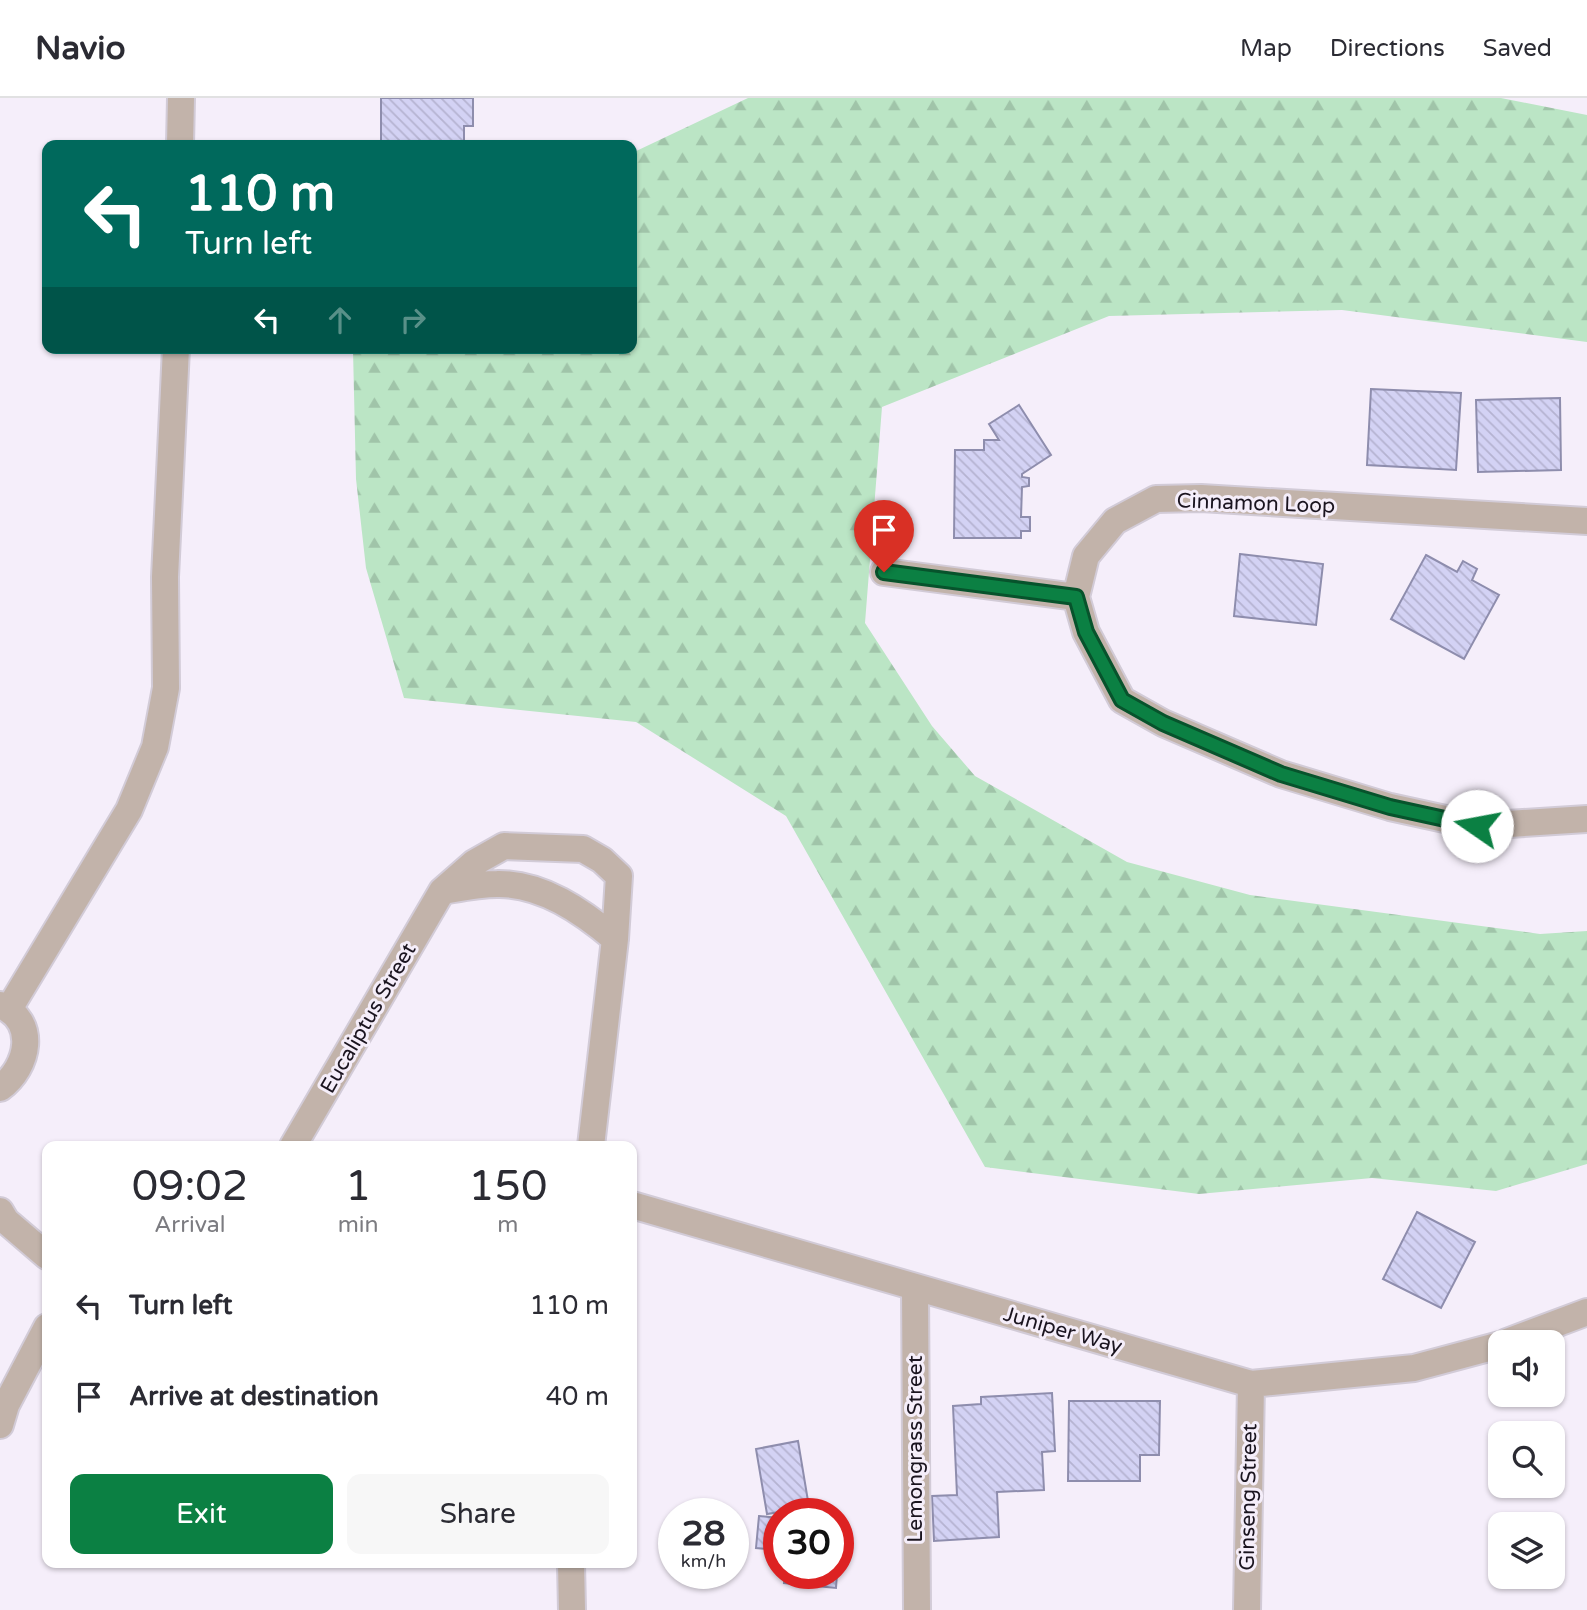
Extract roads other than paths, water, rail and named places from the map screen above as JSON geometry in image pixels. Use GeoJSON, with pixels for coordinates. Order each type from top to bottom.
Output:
{"type":"FeatureCollection","features":[{"type":"Feature","properties":{"kind":"street"},"geometry":{"type":"LineString","coordinates":[[180,140],[181,98]]}},
{"type":"Feature","properties":{"kind":"street"},"geometry":{"type":"LineString","coordinates":[[0,1088],[14,1078],[26,1055],[23,1029],[4,1007],[129,810],[155,747],[166,688],[165,577],[176,354]]}},
{"type":"Feature","properties":{"kind":"street","name":"Cinnamon Loop"},"geometry":{"type":"LineString","coordinates":[[1587,521],[1201,498],[1156,499],[1115,521],[1086,556],[1076,597],[1086,632],[1122,700],[1163,723],[1281,774],[1390,807],[1477,826],[1587,819]]}},
{"type":"Feature","properties":{"kind":"street"},"geometry":{"type":"LineString","coordinates":[[884,572],[1076,597]]}},
{"type":"Feature","properties":{"kind":"street","name":"Eucaliptus Street"},"geometry":{"type":"LineString","coordinates":[[296,1141],[442,891],[474,863],[504,846],[583,849],[619,876],[615,939],[592,1141]]}},
{"type":"Feature","properties":{"kind":"street"},"geometry":{"type":"LineString","coordinates":[[442,891],[499,884],[553,896],[584,914],[615,939]]}},
{"type":"Feature","properties":{"kind":"street","name":"Juniper Way"},"geometry":{"type":"LineString","coordinates":[[637,1206],[1251,1384],[1414,1368],[1488,1348]]}},
{"type":"Feature","properties":{"kind":"street"},"geometry":{"type":"LineString","coordinates":[[0,1211],[6,1221],[42,1252]]}},
{"type":"Feature","properties":{"kind":"street","name":"Lemongrass Street"},"geometry":{"type":"LineString","coordinates":[[915,1288],[917,1610]]}},
{"type":"Feature","properties":{"kind":"street"},"geometry":{"type":"LineString","coordinates":[[1539,1330],[1587,1312]]}},
{"type":"Feature","properties":{"kind":"street"},"geometry":{"type":"LineString","coordinates":[[0,1425],[6,1405],[42,1337]]}},
{"type":"Feature","properties":{"kind":"street","name":"Ginseng Street"},"geometry":{"type":"LineString","coordinates":[[1247,1610],[1251,1384]]}},
{"type":"Feature","properties":{"kind":"street"},"geometry":{"type":"LineString","coordinates":[[571,1568],[572,1610]]}}]}
